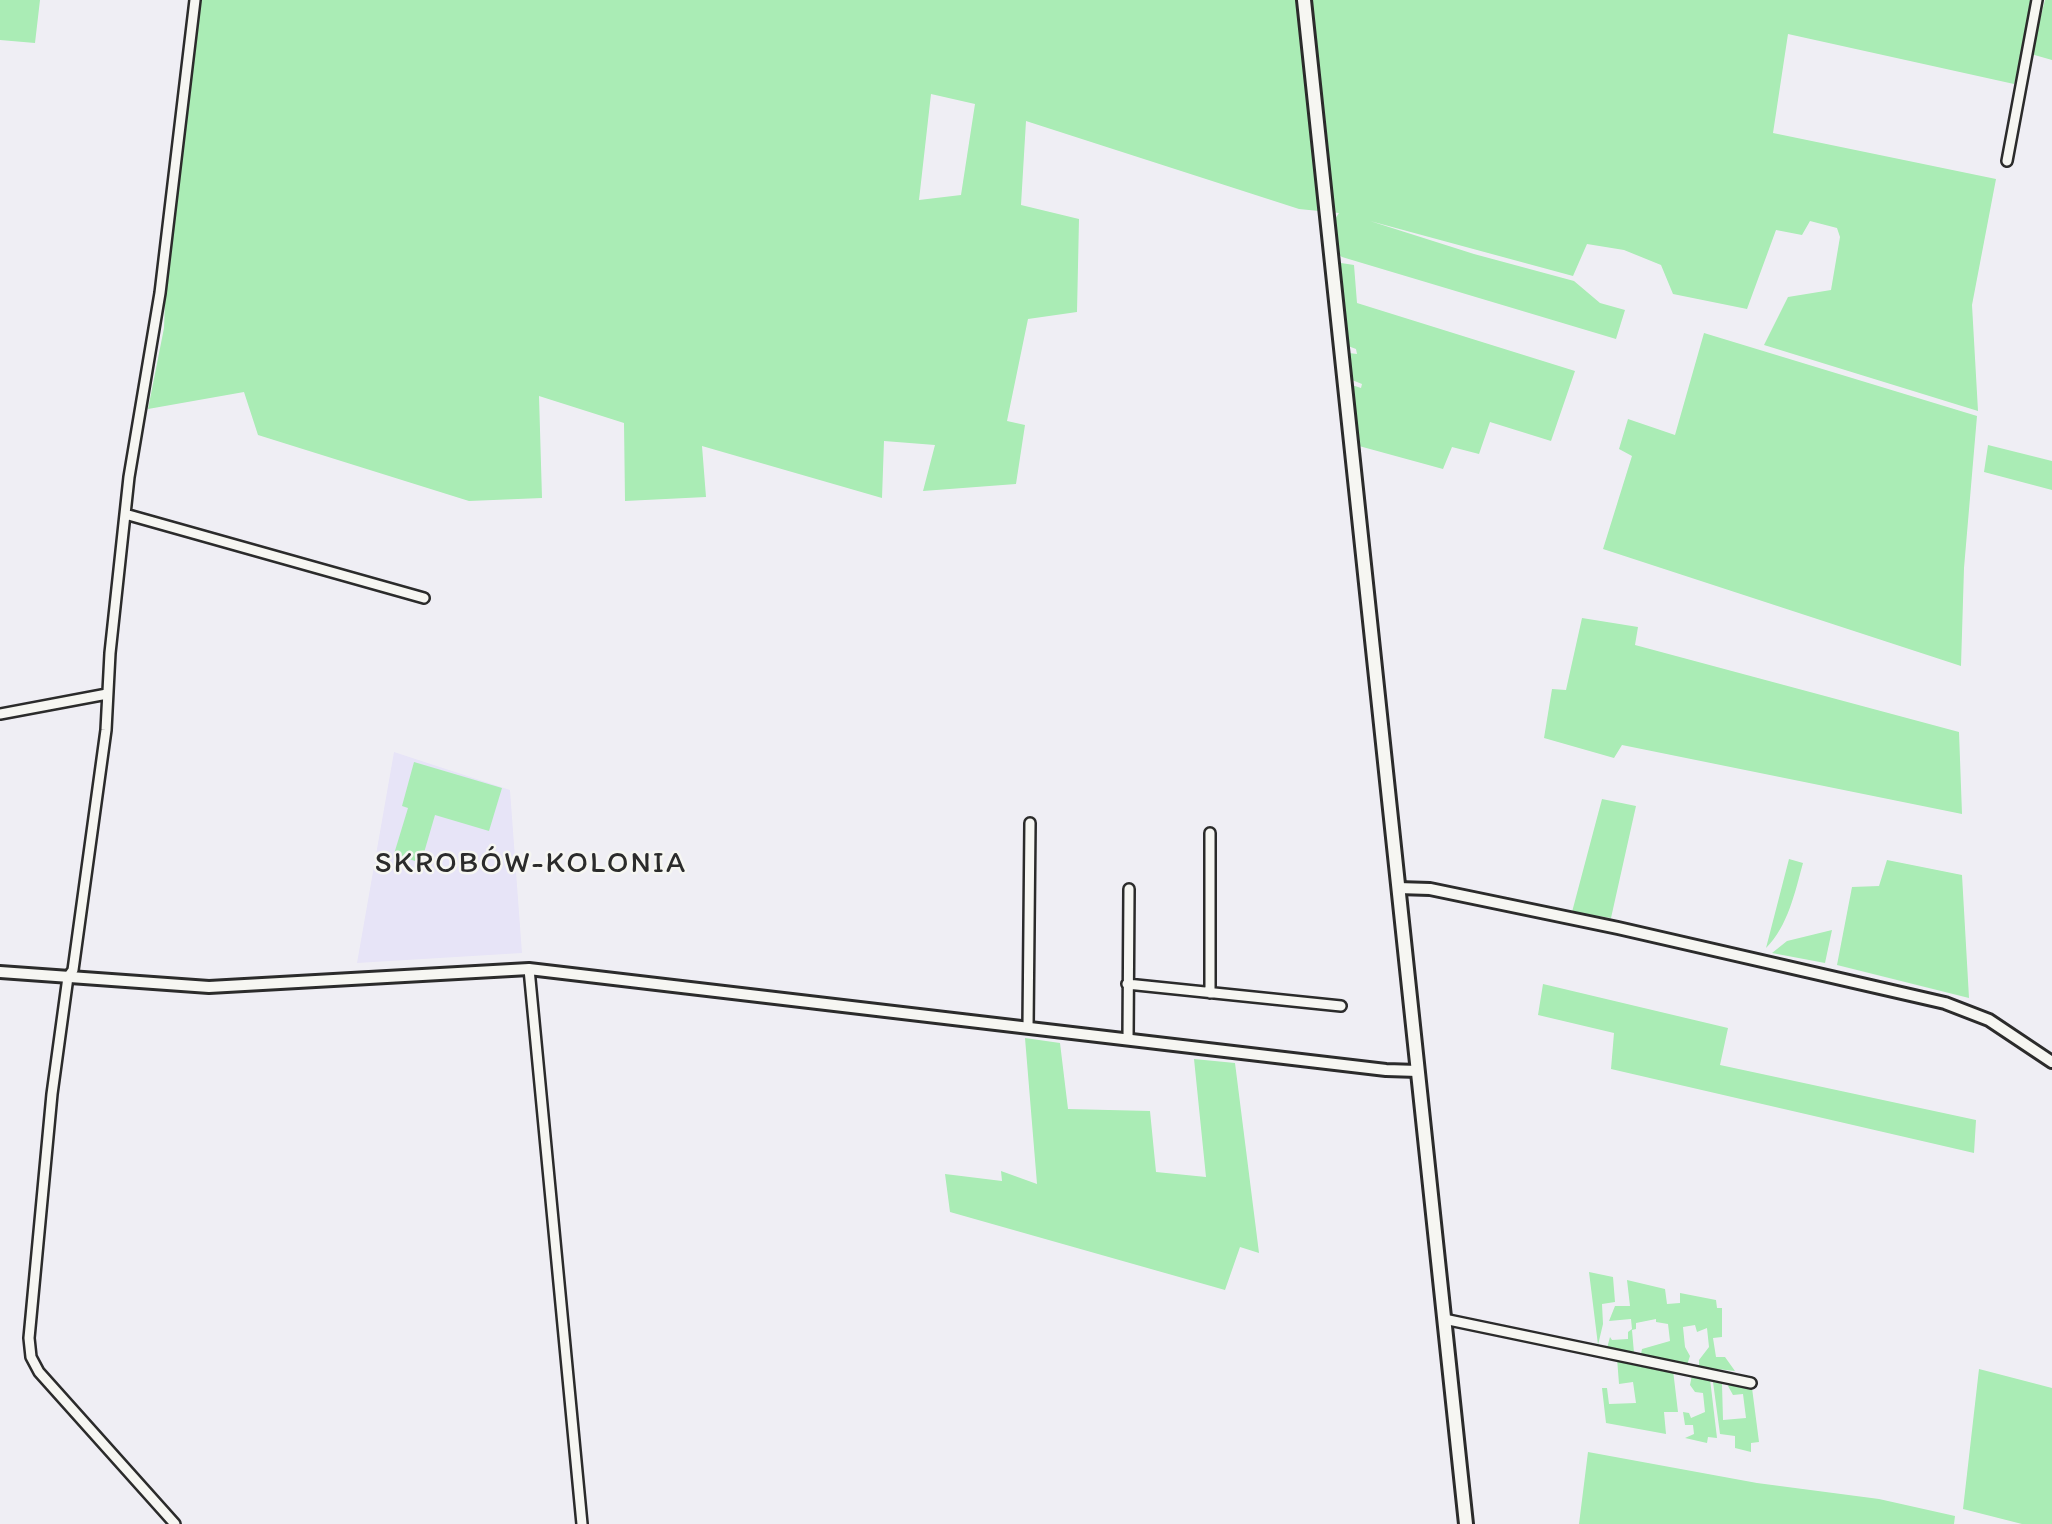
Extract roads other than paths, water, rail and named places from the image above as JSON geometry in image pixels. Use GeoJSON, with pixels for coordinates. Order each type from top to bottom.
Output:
{"type":"FeatureCollection","features":[{"type":"Feature","properties":{"kind":"main road"},"geometry":{"type":"LineString","coordinates":[[1304,0],[1466,1524]]}},
{"type":"Feature","properties":{"kind":"street"},"geometry":{"type":"LineString","coordinates":[[175,1524],[39,1372],[30,1357],[29,1338],[37,1231],[59,1032],[68,977],[73,970],[106,730],[107,694],[125,514],[143,378],[160,293],[195,0]]}},
{"type":"Feature","properties":{"kind":"street"},"geometry":{"type":"LineString","coordinates":[[2007,161],[2037,0]]}},
{"type":"Feature","properties":{"kind":"street"},"geometry":{"type":"LineString","coordinates":[[125,514],[424,598]]}},
{"type":"Feature","properties":{"kind":"street"},"geometry":{"type":"LineString","coordinates":[[0,715],[107,694]]}},
{"type":"Feature","properties":{"kind":"street"},"geometry":{"type":"LineString","coordinates":[[1028,1027],[1030,822]]}},
{"type":"Feature","properties":{"kind":"street"},"geometry":{"type":"LineString","coordinates":[[1210,833],[1210,993]]}},
{"type":"Feature","properties":{"kind":"street"},"geometry":{"type":"LineString","coordinates":[[1398,888],[1430,889],[1618,928],[1945,1003],[1989,1020],[2052,1062]]}},
{"type":"Feature","properties":{"kind":"street"},"geometry":{"type":"LineString","coordinates":[[1128,1039],[1129,889]]}},
{"type":"Feature","properties":{"kind":"street"},"geometry":{"type":"LineString","coordinates":[[528,969],[582,1524]]}},
{"type":"Feature","properties":{"kind":"street"},"geometry":{"type":"LineString","coordinates":[[0,971],[209,987],[528,969],[1386,1070],[1418,1071]]}},
{"type":"Feature","properties":{"kind":"street"},"geometry":{"type":"LineString","coordinates":[[1127,984],[1341,1006]]}},
{"type":"Feature","properties":{"kind":"street"},"geometry":{"type":"LineString","coordinates":[[1444,1319],[1751,1383]]}},
{"type":"Feature","properties":{"kind":"district","name":"SKROBÓW-KOLONIA"},"geometry":{"type":"Point","coordinates":[531,864]}}]}
